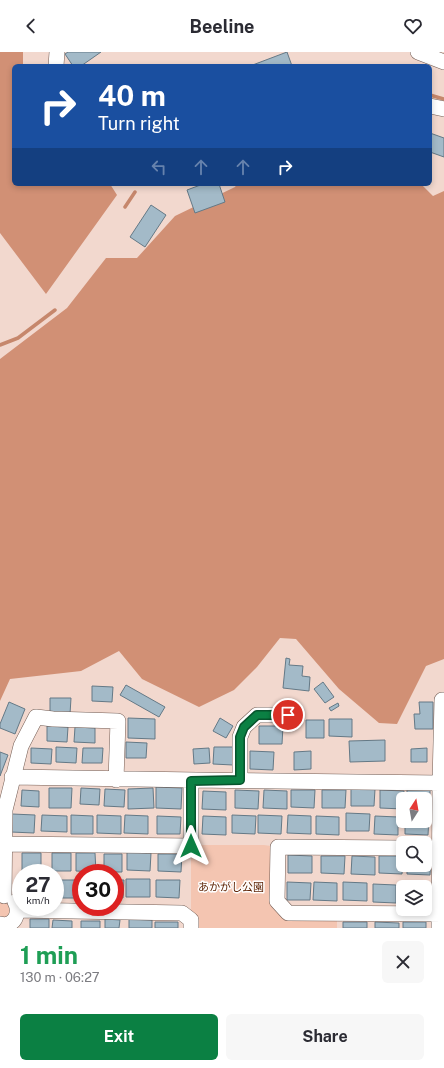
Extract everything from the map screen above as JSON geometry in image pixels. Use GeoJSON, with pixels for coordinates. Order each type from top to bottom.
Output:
{"type":"FeatureCollection","features":[{"type":"Feature","properties":{"kind":"street"},"geometry":{"type":"LineString","coordinates":[[56,64],[57,52]]}},
{"type":"Feature","properties":{"kind":"street"},"geometry":{"type":"LineString","coordinates":[[418,52],[444,62]]}},
{"type":"Feature","properties":{"kind":"street"},"geometry":{"type":"LineString","coordinates":[[432,106],[444,109]]}},
{"type":"Feature","properties":{"kind":"street"},"geometry":{"type":"LineString","coordinates":[[396,848],[278,847],[277,901],[288,913],[441,919],[442,848],[440,783],[442,700],[444,700]]}},
{"type":"Feature","properties":{"kind":"street"},"geometry":{"type":"LineString","coordinates":[[240,780],[240,737],[244,727],[257,715],[288,715]]}},
{"type":"Feature","properties":{"kind":"street"},"geometry":{"type":"LineString","coordinates":[[12,900],[2,896],[5,810],[12,777],[21,746],[36,717],[53,720],[118,721],[116,780]]}},
{"type":"Feature","properties":{"kind":"street"},"geometry":{"type":"LineString","coordinates":[[12,777],[116,780],[440,783]]}},
{"type":"Feature","properties":{"kind":"street"},"geometry":{"type":"LineString","coordinates":[[4,844],[191,846],[191,781]]}},
{"type":"Feature","properties":{"kind":"street"},"geometry":{"type":"LineString","coordinates":[[64,911],[182,913],[191,920],[191,928]]}},
{"type":"Feature","properties":{"kind":"street"},"geometry":{"type":"LineString","coordinates":[[2,926],[12,922],[16,916]]}},
{"type":"Feature","properties":{"kind":"green space","name":"あかがし公園"},"geometry":{"type":"Polygon","coordinates":[[[196,845],[264,845],[278,847],[273,907],[337,919],[337,928],[196,928],[191,911],[191,850],[196,845]]]}},
{"type":"Feature","properties":{"kind":"green space"},"geometry":{"type":"Polygon","coordinates":[[[3,902],[11,906],[10,917],[0,919],[0,903],[3,902]]]}},
{"type":"Feature","properties":{"kind":"shaded area"},"geometry":{"type":"Polygon","coordinates":[[[0,52],[23,52],[23,64],[12,64],[12,186],[111,186],[117,195],[46,294],[0,233],[0,52]]]}},
{"type":"Feature","properties":{"kind":"shaded area"},"geometry":{"type":"Polygon","coordinates":[[[423,186],[433,196],[444,191],[444,659],[426,666],[397,724],[379,723],[339,689],[296,639],[280,638],[257,667],[234,690],[199,707],[142,679],[119,651],[81,671],[10,679],[0,701],[0,359],[67,308],[106,258],[137,258],[175,216],[235,187],[423,186]]]}},
{"type":"Feature","properties":{"kind":"building"},"geometry":{"type":"Polygon","coordinates":[[[68,52],[101,52],[84,64],[72,64],[65,54],[68,52]]]}},
{"type":"Feature","properties":{"kind":"building"},"geometry":{"type":"Polygon","coordinates":[[[287,52],[291,64],[255,64],[287,52]]]}},
{"type":"Feature","properties":{"kind":"building"},"geometry":{"type":"Polygon","coordinates":[[[432,134],[444,138],[444,157],[432,153],[432,134]]]}},
{"type":"Feature","properties":{"kind":"building"},"geometry":{"type":"Polygon","coordinates":[[[198,186],[220,186],[225,202],[195,213],[187,190],[198,186]]]}},
{"type":"Feature","properties":{"kind":"building"},"geometry":{"type":"Polygon","coordinates":[[[151,205],[166,215],[145,247],[130,237],[151,205]]]}},
{"type":"Feature","properties":{"kind":"building"},"geometry":{"type":"Polygon","coordinates":[[[286,658],[290,659],[289,665],[303,666],[302,676],[310,677],[309,691],[283,688],[286,658]]]}},
{"type":"Feature","properties":{"kind":"building"},"geometry":{"type":"Polygon","coordinates":[[[323,682],[334,697],[325,703],[314,689],[323,682]]]}},
{"type":"Feature","properties":{"kind":"building"},"geometry":{"type":"Polygon","coordinates":[[[126,685],[165,707],[159,717],[120,695],[126,685]]]}},
{"type":"Feature","properties":{"kind":"building"},"geometry":{"type":"Polygon","coordinates":[[[92,686],[113,687],[112,702],[92,701],[92,686]]]}},
{"type":"Feature","properties":{"kind":"building"},"geometry":{"type":"Polygon","coordinates":[[[50,698],[71,698],[70,714],[50,713],[50,698]]]}},
{"type":"Feature","properties":{"kind":"building"},"geometry":{"type":"Polygon","coordinates":[[[9,702],[25,709],[15,734],[0,728],[0,724],[9,702]]]}},
{"type":"Feature","properties":{"kind":"building"},"geometry":{"type":"Polygon","coordinates":[[[419,702],[433,702],[433,729],[415,729],[414,714],[420,714],[419,702]]]}},
{"type":"Feature","properties":{"kind":"building"},"geometry":{"type":"Polygon","coordinates":[[[338,703],[339,706],[331,711],[329,708],[338,703]]]}},
{"type":"Feature","properties":{"kind":"building"},"geometry":{"type":"Polygon","coordinates":[[[128,718],[155,719],[155,739],[128,738],[128,718]]]}},
{"type":"Feature","properties":{"kind":"building"},"geometry":{"type":"Polygon","coordinates":[[[220,718],[233,726],[226,738],[213,731],[220,718]]]}},
{"type":"Feature","properties":{"kind":"building"},"geometry":{"type":"Polygon","coordinates":[[[329,719],[352,719],[352,737],[329,736],[329,719]]]}},
{"type":"Feature","properties":{"kind":"building"},"geometry":{"type":"Polygon","coordinates":[[[306,720],[324,720],[324,738],[306,738],[306,720]]]}},
{"type":"Feature","properties":{"kind":"building"},"geometry":{"type":"Polygon","coordinates":[[[47,726],[68,727],[67,742],[47,741],[47,726]]]}},
{"type":"Feature","properties":{"kind":"building"},"geometry":{"type":"Polygon","coordinates":[[[259,726],[283,726],[282,744],[259,744],[259,726]]]}},
{"type":"Feature","properties":{"kind":"building"},"geometry":{"type":"Polygon","coordinates":[[[75,727],[95,728],[95,743],[74,742],[75,727]]]}},
{"type":"Feature","properties":{"kind":"building"},"geometry":{"type":"Polygon","coordinates":[[[385,740],[385,761],[350,762],[349,741],[385,740]]]}},
{"type":"Feature","properties":{"kind":"building"},"geometry":{"type":"Polygon","coordinates":[[[126,742],[147,743],[146,758],[126,758],[126,742]]]}},
{"type":"Feature","properties":{"kind":"building"},"geometry":{"type":"Polygon","coordinates":[[[56,747],[77,748],[76,763],[56,762],[56,747]]]}},
{"type":"Feature","properties":{"kind":"building"},"geometry":{"type":"Polygon","coordinates":[[[214,747],[233,747],[233,765],[213,764],[214,747]]]}},
{"type":"Feature","properties":{"kind":"building"},"geometry":{"type":"Polygon","coordinates":[[[31,748],[52,749],[51,764],[31,763],[31,748]]]}},
{"type":"Feature","properties":{"kind":"building"},"geometry":{"type":"Polygon","coordinates":[[[83,748],[103,748],[102,763],[82,763],[83,748]]]}},
{"type":"Feature","properties":{"kind":"building"},"geometry":{"type":"Polygon","coordinates":[[[209,748],[210,763],[194,764],[193,749],[209,748]]]}},
{"type":"Feature","properties":{"kind":"building"},"geometry":{"type":"Polygon","coordinates":[[[427,748],[427,762],[411,762],[411,749],[427,748]]]}},
{"type":"Feature","properties":{"kind":"building"},"geometry":{"type":"Polygon","coordinates":[[[250,751],[274,752],[273,770],[250,769],[250,751]]]}},
{"type":"Feature","properties":{"kind":"building"},"geometry":{"type":"Polygon","coordinates":[[[311,751],[311,769],[294,770],[294,752],[311,751]]]}},
{"type":"Feature","properties":{"kind":"building"},"geometry":{"type":"Polygon","coordinates":[[[0,752],[8,755],[0,776],[0,752]]]}},
{"type":"Feature","properties":{"kind":"building"},"geometry":{"type":"Polygon","coordinates":[[[156,787],[182,788],[181,809],[156,808],[156,787]]]}},
{"type":"Feature","properties":{"kind":"building"},"geometry":{"type":"Polygon","coordinates":[[[49,788],[72,788],[71,808],[49,808],[49,788]]]}},
{"type":"Feature","properties":{"kind":"building"},"geometry":{"type":"Polygon","coordinates":[[[81,788],[100,789],[99,805],[80,804],[81,788]]]}},
{"type":"Feature","properties":{"kind":"building"},"geometry":{"type":"Polygon","coordinates":[[[153,788],[154,808],[128,809],[128,789],[153,788]]]}},
{"type":"Feature","properties":{"kind":"building"},"geometry":{"type":"Polygon","coordinates":[[[351,788],[375,789],[374,806],[351,806],[351,788]]]}},
{"type":"Feature","properties":{"kind":"building"},"geometry":{"type":"Polygon","coordinates":[[[105,789],[125,790],[124,807],[104,806],[105,789]]]}},
{"type":"Feature","properties":{"kind":"building"},"geometry":{"type":"Polygon","coordinates":[[[22,790],[39,791],[39,807],[21,806],[22,790]]]}},
{"type":"Feature","properties":{"kind":"building"},"geometry":{"type":"Polygon","coordinates":[[[235,790],[259,791],[258,809],[235,808],[235,790]]]}},
{"type":"Feature","properties":{"kind":"building"},"geometry":{"type":"Polygon","coordinates":[[[264,790],[287,791],[287,809],[263,808],[264,790]]]}},
{"type":"Feature","properties":{"kind":"building"},"geometry":{"type":"Polygon","coordinates":[[[291,790],[315,790],[314,808],[291,807],[291,790]]]}},
{"type":"Feature","properties":{"kind":"building"},"geometry":{"type":"Polygon","coordinates":[[[322,790],[346,790],[345,808],[322,808],[322,790]]]}},
{"type":"Feature","properties":{"kind":"building"},"geometry":{"type":"Polygon","coordinates":[[[380,790],[404,791],[396,792],[396,809],[380,808],[380,790]]]}},
{"type":"Feature","properties":{"kind":"building"},"geometry":{"type":"Polygon","coordinates":[[[407,790],[430,790],[430,792],[407,792],[407,790]]]}},
{"type":"Feature","properties":{"kind":"building"},"geometry":{"type":"Polygon","coordinates":[[[203,791],[226,792],[226,810],[202,809],[203,791]]]}},
{"type":"Feature","properties":{"kind":"building"},"geometry":{"type":"Polygon","coordinates":[[[346,813],[370,814],[369,831],[346,831],[346,813]]]}},
{"type":"Feature","properties":{"kind":"building"},"geometry":{"type":"Polygon","coordinates":[[[12,814],[35,815],[34,833],[11,832],[12,814]]]}},
{"type":"Feature","properties":{"kind":"building"},"geometry":{"type":"Polygon","coordinates":[[[42,815],[67,816],[67,832],[41,831],[42,815]]]}},
{"type":"Feature","properties":{"kind":"building"},"geometry":{"type":"Polygon","coordinates":[[[71,815],[93,816],[93,834],[71,834],[71,815]]]}},
{"type":"Feature","properties":{"kind":"building"},"geometry":{"type":"Polygon","coordinates":[[[97,815],[121,816],[121,834],[97,833],[97,815]]]}},
{"type":"Feature","properties":{"kind":"building"},"geometry":{"type":"Polygon","coordinates":[[[125,815],[148,816],[148,834],[124,833],[125,815]]]}},
{"type":"Feature","properties":{"kind":"building"},"geometry":{"type":"Polygon","coordinates":[[[232,815],[256,816],[255,834],[232,833],[232,815]]]}},
{"type":"Feature","properties":{"kind":"building"},"geometry":{"type":"Polygon","coordinates":[[[258,815],[282,816],[281,834],[258,833],[258,815]]]}},
{"type":"Feature","properties":{"kind":"building"},"geometry":{"type":"Polygon","coordinates":[[[288,815],[311,816],[311,834],[287,833],[288,815]]]}},
{"type":"Feature","properties":{"kind":"building"},"geometry":{"type":"Polygon","coordinates":[[[157,816],[181,817],[180,834],[157,834],[157,816]]]}},
{"type":"Feature","properties":{"kind":"building"},"geometry":{"type":"Polygon","coordinates":[[[203,816],[226,817],[226,835],[202,834],[203,816]]]}},
{"type":"Feature","properties":{"kind":"building"},"geometry":{"type":"Polygon","coordinates":[[[316,816],[339,817],[339,835],[316,834],[316,816]]]}},
{"type":"Feature","properties":{"kind":"building"},"geometry":{"type":"Polygon","coordinates":[[[375,816],[396,817],[396,828],[398,828],[398,835],[374,834],[375,816]]]}},
{"type":"Feature","properties":{"kind":"building"},"geometry":{"type":"Polygon","coordinates":[[[405,828],[428,828],[428,835],[405,834],[405,828]]]}},
{"type":"Feature","properties":{"kind":"building"},"geometry":{"type":"Polygon","coordinates":[[[127,852],[151,853],[150,871],[127,870],[127,852]]]}},
{"type":"Feature","properties":{"kind":"building"},"geometry":{"type":"Polygon","coordinates":[[[22,853],[41,853],[41,864],[22,864],[22,853]]]}},
{"type":"Feature","properties":{"kind":"building"},"geometry":{"type":"Polygon","coordinates":[[[52,853],[71,853],[71,871],[64,871],[64,864],[52,864],[52,853]]]}},
{"type":"Feature","properties":{"kind":"building"},"geometry":{"type":"Polygon","coordinates":[[[76,853],[95,853],[96,864],[76,864],[76,853]]]}},
{"type":"Feature","properties":{"kind":"building"},"geometry":{"type":"Polygon","coordinates":[[[104,854],[122,854],[122,864],[104,864],[104,854]]]}},
{"type":"Feature","properties":{"kind":"building"},"geometry":{"type":"Polygon","coordinates":[[[158,854],[182,854],[181,872],[158,871],[158,854]]]}},
{"type":"Feature","properties":{"kind":"building"},"geometry":{"type":"Polygon","coordinates":[[[288,855],[312,856],[312,873],[288,873],[288,855]]]}},
{"type":"Feature","properties":{"kind":"building"},"geometry":{"type":"Polygon","coordinates":[[[321,856],[345,856],[344,874],[321,873],[321,856]]]}},
{"type":"Feature","properties":{"kind":"building"},"geometry":{"type":"Polygon","coordinates":[[[352,856],[375,857],[375,875],[351,874],[352,856]]]}},
{"type":"Feature","properties":{"kind":"building"},"geometry":{"type":"Polygon","coordinates":[[[379,856],[396,856],[396,872],[402,872],[402,874],[379,873],[379,856]]]}},
{"type":"Feature","properties":{"kind":"building"},"geometry":{"type":"Polygon","coordinates":[[[407,872],[430,872],[430,875],[407,874],[407,872]]]}},
{"type":"Feature","properties":{"kind":"building"},"geometry":{"type":"Polygon","coordinates":[[[126,879],[150,879],[150,897],[126,897],[126,879]]]}},
{"type":"Feature","properties":{"kind":"building"},"geometry":{"type":"Polygon","coordinates":[[[64,880],[72,880],[72,898],[64,898],[64,880]]]}},
{"type":"Feature","properties":{"kind":"building"},"geometry":{"type":"Polygon","coordinates":[[[156,880],[180,880],[179,898],[156,897],[156,880]]]}},
{"type":"Feature","properties":{"kind":"building"},"geometry":{"type":"Polygon","coordinates":[[[287,882],[311,883],[310,900],[287,900],[287,882]]]}},
{"type":"Feature","properties":{"kind":"building"},"geometry":{"type":"Polygon","coordinates":[[[314,882],[337,883],[337,901],[313,900],[314,882]]]}},
{"type":"Feature","properties":{"kind":"building"},"geometry":{"type":"Polygon","coordinates":[[[343,882],[367,883],[367,901],[343,900],[343,882]]]}},
{"type":"Feature","properties":{"kind":"building"},"geometry":{"type":"Polygon","coordinates":[[[373,884],[396,885],[396,903],[373,902],[373,884]]]}},
{"type":"Feature","properties":{"kind":"building"},"geometry":{"type":"Polygon","coordinates":[[[30,919],[49,919],[49,928],[30,928],[30,919]]]}},
{"type":"Feature","properties":{"kind":"building"},"geometry":{"type":"Polygon","coordinates":[[[105,919],[120,920],[119,928],[105,928],[105,919]]]}},
{"type":"Feature","properties":{"kind":"building"},"geometry":{"type":"Polygon","coordinates":[[[129,919],[152,920],[152,928],[129,928],[129,919]]]}},
{"type":"Feature","properties":{"kind":"building"},"geometry":{"type":"Polygon","coordinates":[[[53,920],[72,921],[72,928],[52,928],[53,920]]]}},
{"type":"Feature","properties":{"kind":"building"},"geometry":{"type":"Polygon","coordinates":[[[81,921],[100,921],[100,928],[81,928],[81,921]]]}},
{"type":"Feature","properties":{"kind":"building"},"geometry":{"type":"Polygon","coordinates":[[[155,922],[178,922],[178,928],[155,928],[155,922]]]}},
{"type":"Feature","properties":{"kind":"building"},"geometry":{"type":"Polygon","coordinates":[[[343,922],[367,922],[367,928],[343,928],[343,922]]]}},
{"type":"Feature","properties":{"kind":"building"},"geometry":{"type":"Polygon","coordinates":[[[375,922],[399,923],[399,928],[375,928],[375,922]]]}},
{"type":"Feature","properties":{"kind":"building"},"geometry":{"type":"Polygon","coordinates":[[[403,922],[426,922],[426,928],[403,928],[403,922]]]}},
{"type":"Feature","properties":{"kind":"waterway"},"geometry":{"type":"LineString","coordinates":[[432,96],[444,99]]}},
{"type":"Feature","properties":{"kind":"waterway"},"geometry":{"type":"LineString","coordinates":[[125,207],[135,192]]}},
{"type":"Feature","properties":{"kind":"waterway"},"geometry":{"type":"LineString","coordinates":[[0,345],[18,338],[55,310]]}},
{"type":"Feature","properties":{"kind":"route"},"geometry":{"type":"LineString","coordinates":[[191,846],[191,781],[240,780],[240,737],[244,727],[257,715],[288,715]]}}]}
